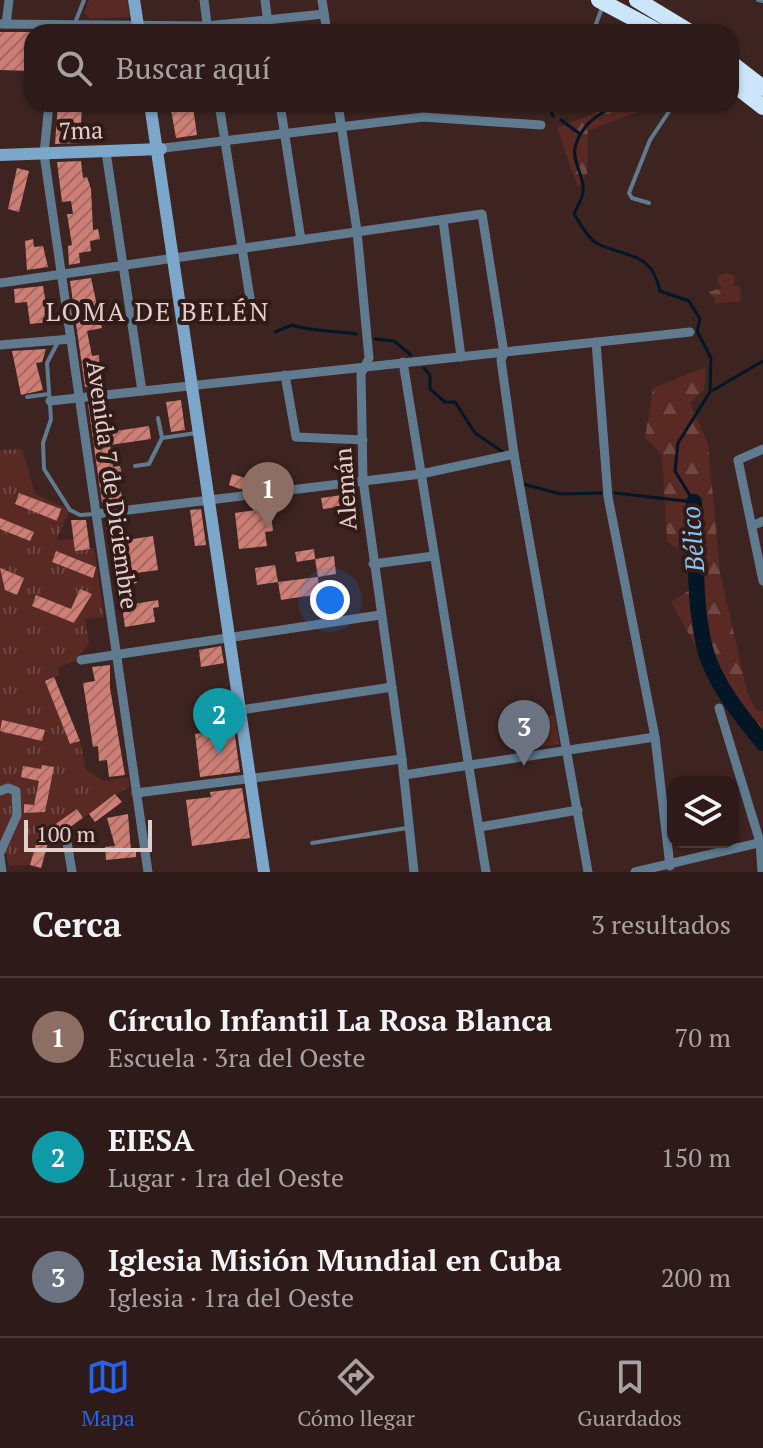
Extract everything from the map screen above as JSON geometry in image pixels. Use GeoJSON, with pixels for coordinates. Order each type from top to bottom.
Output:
{"type":"FeatureCollection","features":[{"type":"Feature","properties":{"kind":"highway"},"geometry":{"type":"LineString","coordinates":[[637,0],[677,24]]}},
{"type":"Feature","properties":{"kind":"highway"},"geometry":{"type":"LineString","coordinates":[[601,1],[644,24]]}},
{"type":"Feature","properties":{"kind":"highway"},"geometry":{"type":"LineString","coordinates":[[739,74],[763,77]]}},
{"type":"Feature","properties":{"kind":"highway"},"geometry":{"type":"LineString","coordinates":[[739,75],[763,88]]}},
{"type":"Feature","properties":{"kind":"highway"},"geometry":{"type":"LineString","coordinates":[[739,78],[763,107]]}},
{"type":"Feature","properties":{"kind":"main road"},"geometry":{"type":"LineString","coordinates":[[134,0],[141,24]]}},
{"type":"Feature","properties":{"kind":"main road"},"geometry":{"type":"LineString","coordinates":[[142,0],[143,24]]}},
{"type":"Feature","properties":{"kind":"main road"},"geometry":{"type":"LineString","coordinates":[[152,112],[271,872]]}},
{"type":"Feature","properties":{"kind":"main road"},"geometry":{"type":"LineString","coordinates":[[158,112],[160,149]]}},
{"type":"Feature","properties":{"kind":"main road","name":"7ma"},"geometry":{"type":"LineString","coordinates":[[0,155],[160,149]]}},
{"type":"Feature","properties":{"kind":"main road"},"geometry":{"type":"LineString","coordinates":[[196,385],[199,433],[213,500]]}},
{"type":"Feature","properties":{"kind":"main road"},"geometry":{"type":"LineString","coordinates":[[234,637],[247,709],[264,872]]}},
{"type":"Feature","properties":{"kind":"street"},"geometry":{"type":"LineString","coordinates":[[9,0],[3,24],[24,25]]}},
{"type":"Feature","properties":{"kind":"street"},"geometry":{"type":"LineString","coordinates":[[204,0],[206,24]]}},
{"type":"Feature","properties":{"kind":"street"},"geometry":{"type":"LineString","coordinates":[[265,0],[268,24]]}},
{"type":"Feature","properties":{"kind":"street"},"geometry":{"type":"LineString","coordinates":[[322,0],[326,24]]}},
{"type":"Feature","properties":{"kind":"street"},"geometry":{"type":"LineString","coordinates":[[237,24],[324,14]]}},
{"type":"Feature","properties":{"kind":"street","name":"Avenida 7 de Diciembre"},"geometry":{"type":"LineString","coordinates":[[48,112],[44,154],[148,872]]}},
{"type":"Feature","properties":{"kind":"street"},"geometry":{"type":"LineString","coordinates":[[220,112],[250,298]]}},
{"type":"Feature","properties":{"kind":"street"},"geometry":{"type":"LineString","coordinates":[[281,112],[301,240]]}},
{"type":"Feature","properties":{"kind":"street","name":"Alemán"},"geometry":{"type":"LineString","coordinates":[[339,112],[357,231],[369,358],[361,374],[363,480],[402,759],[414,872]]}},
{"type":"Feature","properties":{"kind":"street"},"geometry":{"type":"LineString","coordinates":[[160,149],[423,117],[541,125]]}},
{"type":"Feature","properties":{"kind":"street"},"geometry":{"type":"LineString","coordinates":[[106,152],[142,391]]}},
{"type":"Feature","properties":{"kind":"street"},"geometry":{"type":"LineString","coordinates":[[0,283],[482,214],[504,353],[501,360],[514,454],[588,872]]}},
{"type":"Feature","properties":{"kind":"street"},"geometry":{"type":"LineString","coordinates":[[443,220],[461,357]]}},
{"type":"Feature","properties":{"kind":"street"},"geometry":{"type":"LineString","coordinates":[[50,397],[80,398],[690,332]]}},
{"type":"Feature","properties":{"kind":"street"},"geometry":{"type":"LineString","coordinates":[[0,345],[71,339]]}},
{"type":"Feature","properties":{"kind":"street"},"geometry":{"type":"LineString","coordinates":[[596,342],[608,497],[655,737],[670,866]]}},
{"type":"Feature","properties":{"kind":"street"},"geometry":{"type":"LineString","coordinates":[[403,362],[486,872]]}},
{"type":"Feature","properties":{"kind":"street"},"geometry":{"type":"LineString","coordinates":[[285,375],[296,437],[363,440]]}},
{"type":"Feature","properties":{"kind":"street"},"geometry":{"type":"LineString","coordinates":[[763,449],[738,460],[763,581]]}},
{"type":"Feature","properties":{"kind":"street"},"geometry":{"type":"LineString","coordinates":[[96,514],[421,474],[514,454]]}},
{"type":"Feature","properties":{"kind":"street"},"geometry":{"type":"LineString","coordinates":[[752,526],[763,521]]}},
{"type":"Feature","properties":{"kind":"street"},"geometry":{"type":"LineString","coordinates":[[373,564],[434,556]]}},
{"type":"Feature","properties":{"kind":"street"},"geometry":{"type":"LineString","coordinates":[[81,660],[380,615]]}},
{"type":"Feature","properties":{"kind":"street"},"geometry":{"type":"LineString","coordinates":[[247,709],[392,687]]}},
{"type":"Feature","properties":{"kind":"street"},"geometry":{"type":"LineString","coordinates":[[719,708],[762,842],[762,872]]}},
{"type":"Feature","properties":{"kind":"street"},"geometry":{"type":"LineString","coordinates":[[404,775],[655,737]]}},
{"type":"Feature","properties":{"kind":"street"},"geometry":{"type":"LineString","coordinates":[[136,793],[402,759]]}},
{"type":"Feature","properties":{"kind":"street"},"geometry":{"type":"LineString","coordinates":[[0,791],[8,788],[16,791],[19,803],[0,855],[2,872]]}},
{"type":"Feature","properties":{"kind":"street"},"geometry":{"type":"LineString","coordinates":[[480,827],[578,810]]}},
{"type":"Feature","properties":{"kind":"street"},"geometry":{"type":"LineString","coordinates":[[67,842],[72,872]]}},
{"type":"Feature","properties":{"kind":"street"},"geometry":{"type":"LineString","coordinates":[[635,872],[762,842]]}},
{"type":"Feature","properties":{"kind":"lane"},"geometry":{"type":"LineString","coordinates":[[75,24],[84,0]]}},
{"type":"Feature","properties":{"kind":"lane"},"geometry":{"type":"LineString","coordinates":[[595,24],[601,1]]}},
{"type":"Feature","properties":{"kind":"lane"},"geometry":{"type":"LineString","coordinates":[[649,203],[632,198],[629,193],[650,140],[669,112]]}},
{"type":"Feature","properties":{"kind":"lane"},"geometry":{"type":"LineString","coordinates":[[59,340],[47,363],[51,419],[42,458],[49,481],[70,510],[80,515],[96,514]]}},
{"type":"Feature","properties":{"kind":"lane"},"geometry":{"type":"LineString","coordinates":[[100,395],[106,427]]}},
{"type":"Feature","properties":{"kind":"lane"},"geometry":{"type":"LineString","coordinates":[[27,397],[50,397]]}},
{"type":"Feature","properties":{"kind":"lane"},"geometry":{"type":"LineString","coordinates":[[135,466],[149,464],[162,438],[158,418]]}},
{"type":"Feature","properties":{"kind":"lane"},"geometry":{"type":"LineString","coordinates":[[162,438],[199,433]]}},
{"type":"Feature","properties":{"kind":"lane"},"geometry":{"type":"LineString","coordinates":[[312,843],[409,827]]}},
{"type":"Feature","properties":{"kind":"green space"},"geometry":{"type":"Polygon","coordinates":[[[89,0],[127,0],[130,17],[90,19],[84,13],[89,0]]]}},
{"type":"Feature","properties":{"kind":"green space"},"geometry":{"type":"Polygon","coordinates":[[[637,112],[588,131],[587,173],[578,188],[557,128],[593,114],[637,112]]]}},
{"type":"Feature","properties":{"kind":"green space"},"geometry":{"type":"Polygon","coordinates":[[[727,273],[735,276],[734,286],[740,286],[741,301],[714,304],[715,299],[709,292],[722,288],[717,282],[719,275],[727,273]]]}},
{"type":"Feature","properties":{"kind":"green space"},"geometry":{"type":"Polygon","coordinates":[[[706,367],[704,390],[690,403],[708,444],[720,572],[747,691],[756,710],[763,711],[763,749],[735,717],[671,602],[693,588],[688,556],[667,542],[662,455],[645,438],[653,388],[706,367]]]}},
{"type":"Feature","properties":{"kind":"green space"},"geometry":{"type":"Polygon","coordinates":[[[22,449],[35,494],[70,510],[57,540],[74,539],[76,551],[94,548],[104,617],[85,619],[89,644],[74,662],[58,667],[60,675],[45,681],[70,744],[80,741],[86,770],[104,781],[128,777],[129,786],[83,818],[77,810],[50,828],[56,837],[39,834],[30,865],[9,866],[6,853],[0,846],[0,450],[22,449]]]}},
{"type":"Feature","properties":{"kind":"green space"},"geometry":{"type":"Polygon","coordinates":[[[554,715],[559,744],[517,751],[512,722],[554,715]]]}},
{"type":"Feature","properties":{"kind":"building"},"geometry":{"type":"Polygon","coordinates":[[[0,32],[24,32],[24,71],[0,70],[0,32]]]}},
{"type":"Feature","properties":{"kind":"building"},"geometry":{"type":"Polygon","coordinates":[[[57,112],[82,112],[80,143],[55,144],[57,112]]]}},
{"type":"Feature","properties":{"kind":"building"},"geometry":{"type":"Polygon","coordinates":[[[171,112],[194,112],[197,135],[176,138],[171,112]]]}},
{"type":"Feature","properties":{"kind":"building"},"geometry":{"type":"Polygon","coordinates":[[[81,161],[83,178],[87,177],[91,189],[93,230],[98,229],[100,239],[90,241],[91,251],[79,253],[80,263],[69,265],[68,246],[72,245],[67,214],[73,214],[71,201],[62,202],[57,162],[81,161]]]}},
{"type":"Feature","properties":{"kind":"building"},"geometry":{"type":"Polygon","coordinates":[[[17,168],[29,171],[19,212],[8,209],[17,168]]]}},
{"type":"Feature","properties":{"kind":"building"},"geometry":{"type":"Polygon","coordinates":[[[33,239],[34,247],[43,246],[48,267],[27,270],[25,241],[33,239]]]}},
{"type":"Feature","properties":{"kind":"building"},"geometry":{"type":"Polygon","coordinates":[[[91,278],[102,328],[87,331],[92,356],[99,355],[100,385],[85,387],[70,281],[91,278]]]}},
{"type":"Feature","properties":{"kind":"building"},"geometry":{"type":"Polygon","coordinates":[[[43,286],[49,322],[30,324],[27,302],[15,303],[14,289],[43,286]]]}},
{"type":"Feature","properties":{"kind":"building"},"geometry":{"type":"Polygon","coordinates":[[[46,349],[42,362],[36,363],[43,390],[21,395],[12,351],[46,349]]]}},
{"type":"Feature","properties":{"kind":"building"},"geometry":{"type":"Polygon","coordinates":[[[181,400],[185,430],[171,432],[166,402],[181,400]]]}},
{"type":"Feature","properties":{"kind":"building"},"geometry":{"type":"Polygon","coordinates":[[[97,403],[102,433],[149,426],[151,439],[110,445],[113,467],[120,466],[122,475],[116,476],[123,500],[102,503],[88,404],[97,403]]]}},
{"type":"Feature","properties":{"kind":"building"},"geometry":{"type":"Polygon","coordinates":[[[256,466],[272,470],[267,485],[240,489],[229,485],[232,474],[252,480],[256,466]]]}},
{"type":"Feature","properties":{"kind":"building"},"geometry":{"type":"Polygon","coordinates":[[[19,493],[61,509],[57,521],[15,504],[19,493]]]}},
{"type":"Feature","properties":{"kind":"building"},"geometry":{"type":"Polygon","coordinates":[[[356,493],[358,504],[323,509],[321,498],[356,493]]]}},
{"type":"Feature","properties":{"kind":"building"},"geometry":{"type":"Polygon","coordinates":[[[201,509],[206,545],[195,546],[190,510],[201,509]]]}},
{"type":"Feature","properties":{"kind":"building"},"geometry":{"type":"Polygon","coordinates":[[[262,509],[263,515],[271,514],[273,531],[265,532],[267,546],[239,549],[235,513],[262,509]]]}},
{"type":"Feature","properties":{"kind":"building"},"geometry":{"type":"Polygon","coordinates":[[[0,518],[34,532],[30,541],[0,529],[0,518]]]}},
{"type":"Feature","properties":{"kind":"building"},"geometry":{"type":"Polygon","coordinates":[[[123,518],[126,540],[153,536],[158,570],[136,573],[137,583],[117,587],[105,520],[123,518]]]}},
{"type":"Feature","properties":{"kind":"building"},"geometry":{"type":"Polygon","coordinates":[[[71,520],[86,520],[90,549],[75,551],[71,520]]]}},
{"type":"Feature","properties":{"kind":"building"},"geometry":{"type":"Polygon","coordinates":[[[314,549],[315,559],[297,562],[295,552],[314,549]]]}},
{"type":"Feature","properties":{"kind":"building"},"geometry":{"type":"Polygon","coordinates":[[[56,551],[96,567],[93,578],[52,562],[56,551]]]}},
{"type":"Feature","properties":{"kind":"building"},"geometry":{"type":"Polygon","coordinates":[[[334,556],[336,574],[318,577],[315,559],[334,556]]]}},
{"type":"Feature","properties":{"kind":"building"},"geometry":{"type":"Polygon","coordinates":[[[275,565],[278,582],[257,585],[255,568],[275,565]]]}},
{"type":"Feature","properties":{"kind":"building"},"geometry":{"type":"Polygon","coordinates":[[[0,568],[24,578],[17,595],[5,590],[0,568]]]}},
{"type":"Feature","properties":{"kind":"building"},"geometry":{"type":"Polygon","coordinates":[[[318,577],[320,594],[281,600],[278,582],[318,577]]]}},
{"type":"Feature","properties":{"kind":"building"},"geometry":{"type":"Polygon","coordinates":[[[80,589],[92,594],[74,623],[32,606],[36,595],[71,609],[80,589]]]}},
{"type":"Feature","properties":{"kind":"building"},"geometry":{"type":"Polygon","coordinates":[[[158,600],[159,607],[153,608],[155,622],[125,627],[122,606],[158,600]]]}},
{"type":"Feature","properties":{"kind":"building"},"geometry":{"type":"Polygon","coordinates":[[[221,646],[224,663],[201,667],[199,650],[221,646]]]}},
{"type":"Feature","properties":{"kind":"building"},"geometry":{"type":"Polygon","coordinates":[[[110,665],[110,688],[125,775],[109,777],[107,760],[99,761],[98,746],[93,747],[83,683],[95,681],[92,667],[110,665]]]}},
{"type":"Feature","properties":{"kind":"building"},"geometry":{"type":"Polygon","coordinates":[[[54,677],[80,741],[70,744],[45,681],[54,677]]]}},
{"type":"Feature","properties":{"kind":"building"},"geometry":{"type":"Polygon","coordinates":[[[2,720],[45,730],[42,741],[0,731],[2,720]]]}},
{"type":"Feature","properties":{"kind":"building"},"geometry":{"type":"Polygon","coordinates":[[[234,729],[240,772],[200,777],[195,734],[234,729]]]}},
{"type":"Feature","properties":{"kind":"building"},"geometry":{"type":"Polygon","coordinates":[[[42,765],[54,767],[45,812],[24,813],[24,804],[34,805],[39,781],[21,777],[23,766],[41,769],[42,765]]]}},
{"type":"Feature","properties":{"kind":"building"},"geometry":{"type":"Polygon","coordinates":[[[242,788],[250,838],[192,846],[186,800],[211,797],[210,792],[242,788]]]}},
{"type":"Feature","properties":{"kind":"building"},"geometry":{"type":"Polygon","coordinates":[[[115,794],[122,802],[95,822],[89,814],[115,794]]]}},
{"type":"Feature","properties":{"kind":"building"},"geometry":{"type":"Polygon","coordinates":[[[77,809],[83,818],[56,837],[50,828],[77,809]]]}},
{"type":"Feature","properties":{"kind":"building"},"geometry":{"type":"Polygon","coordinates":[[[128,814],[131,851],[136,850],[136,857],[106,860],[105,847],[115,846],[107,818],[128,814]]]}},
{"type":"Feature","properties":{"kind":"building"},"geometry":{"type":"Polygon","coordinates":[[[39,833],[50,836],[41,868],[30,865],[39,833]]]}},
{"type":"Feature","properties":{"kind":"waterway"},"geometry":{"type":"LineString","coordinates":[[551,112],[553,116]]}},
{"type":"Feature","properties":{"kind":"waterway"},"geometry":{"type":"LineString","coordinates":[[604,112],[584,129],[575,148],[583,186],[582,197],[574,214],[594,242],[644,262],[656,278],[660,291],[689,301],[700,319],[697,331],[711,358],[710,392]]}},
{"type":"Feature","properties":{"kind":"waterway"},"geometry":{"type":"LineString","coordinates":[[561,120],[580,134]]}},
{"type":"Feature","properties":{"kind":"waterway"},"geometry":{"type":"LineString","coordinates":[[275,332],[292,325],[356,334]]}},
{"type":"Feature","properties":{"kind":"waterway"},"geometry":{"type":"LineString","coordinates":[[375,339],[394,341],[411,355]]}},
{"type":"Feature","properties":{"kind":"waterway","name":"Bélico"},"geometry":{"type":"LineString","coordinates":[[694,502],[675,471],[678,443],[710,392],[763,361]]}},
{"type":"Feature","properties":{"kind":"waterway"},"geometry":{"type":"LineString","coordinates":[[424,368],[430,375],[430,389],[445,402],[455,402],[475,433],[503,452]]}},
{"type":"Feature","properties":{"kind":"waterway"},"geometry":{"type":"LineString","coordinates":[[523,484],[561,494],[601,493]]}},
{"type":"Feature","properties":{"kind":"waterway"},"geometry":{"type":"LineString","coordinates":[[615,493],[694,502]]}},
{"type":"Feature","properties":{"kind":"waterway","name":"Bélico"},"geometry":{"type":"LineString","coordinates":[[694,502],[697,595],[705,649],[722,687],[763,743]]}},
{"type":"Feature","properties":{"kind":"place","name":"Círculo Infantil La Rosa Blanca"},"geometry":{"type":"Point","coordinates":[268,528]}},
{"type":"Feature","properties":{"kind":"place","name":"EIESA"},"geometry":{"type":"Point","coordinates":[219,754]}},
{"type":"Feature","properties":{"kind":"place","name":"Iglesia Misión Mundial en Cuba"},"geometry":{"type":"Point","coordinates":[524,766]}},
{"type":"Feature","properties":{"kind":"district","name":"LOMA DE BELÉN"},"geometry":{"type":"Point","coordinates":[158,312]}}]}
